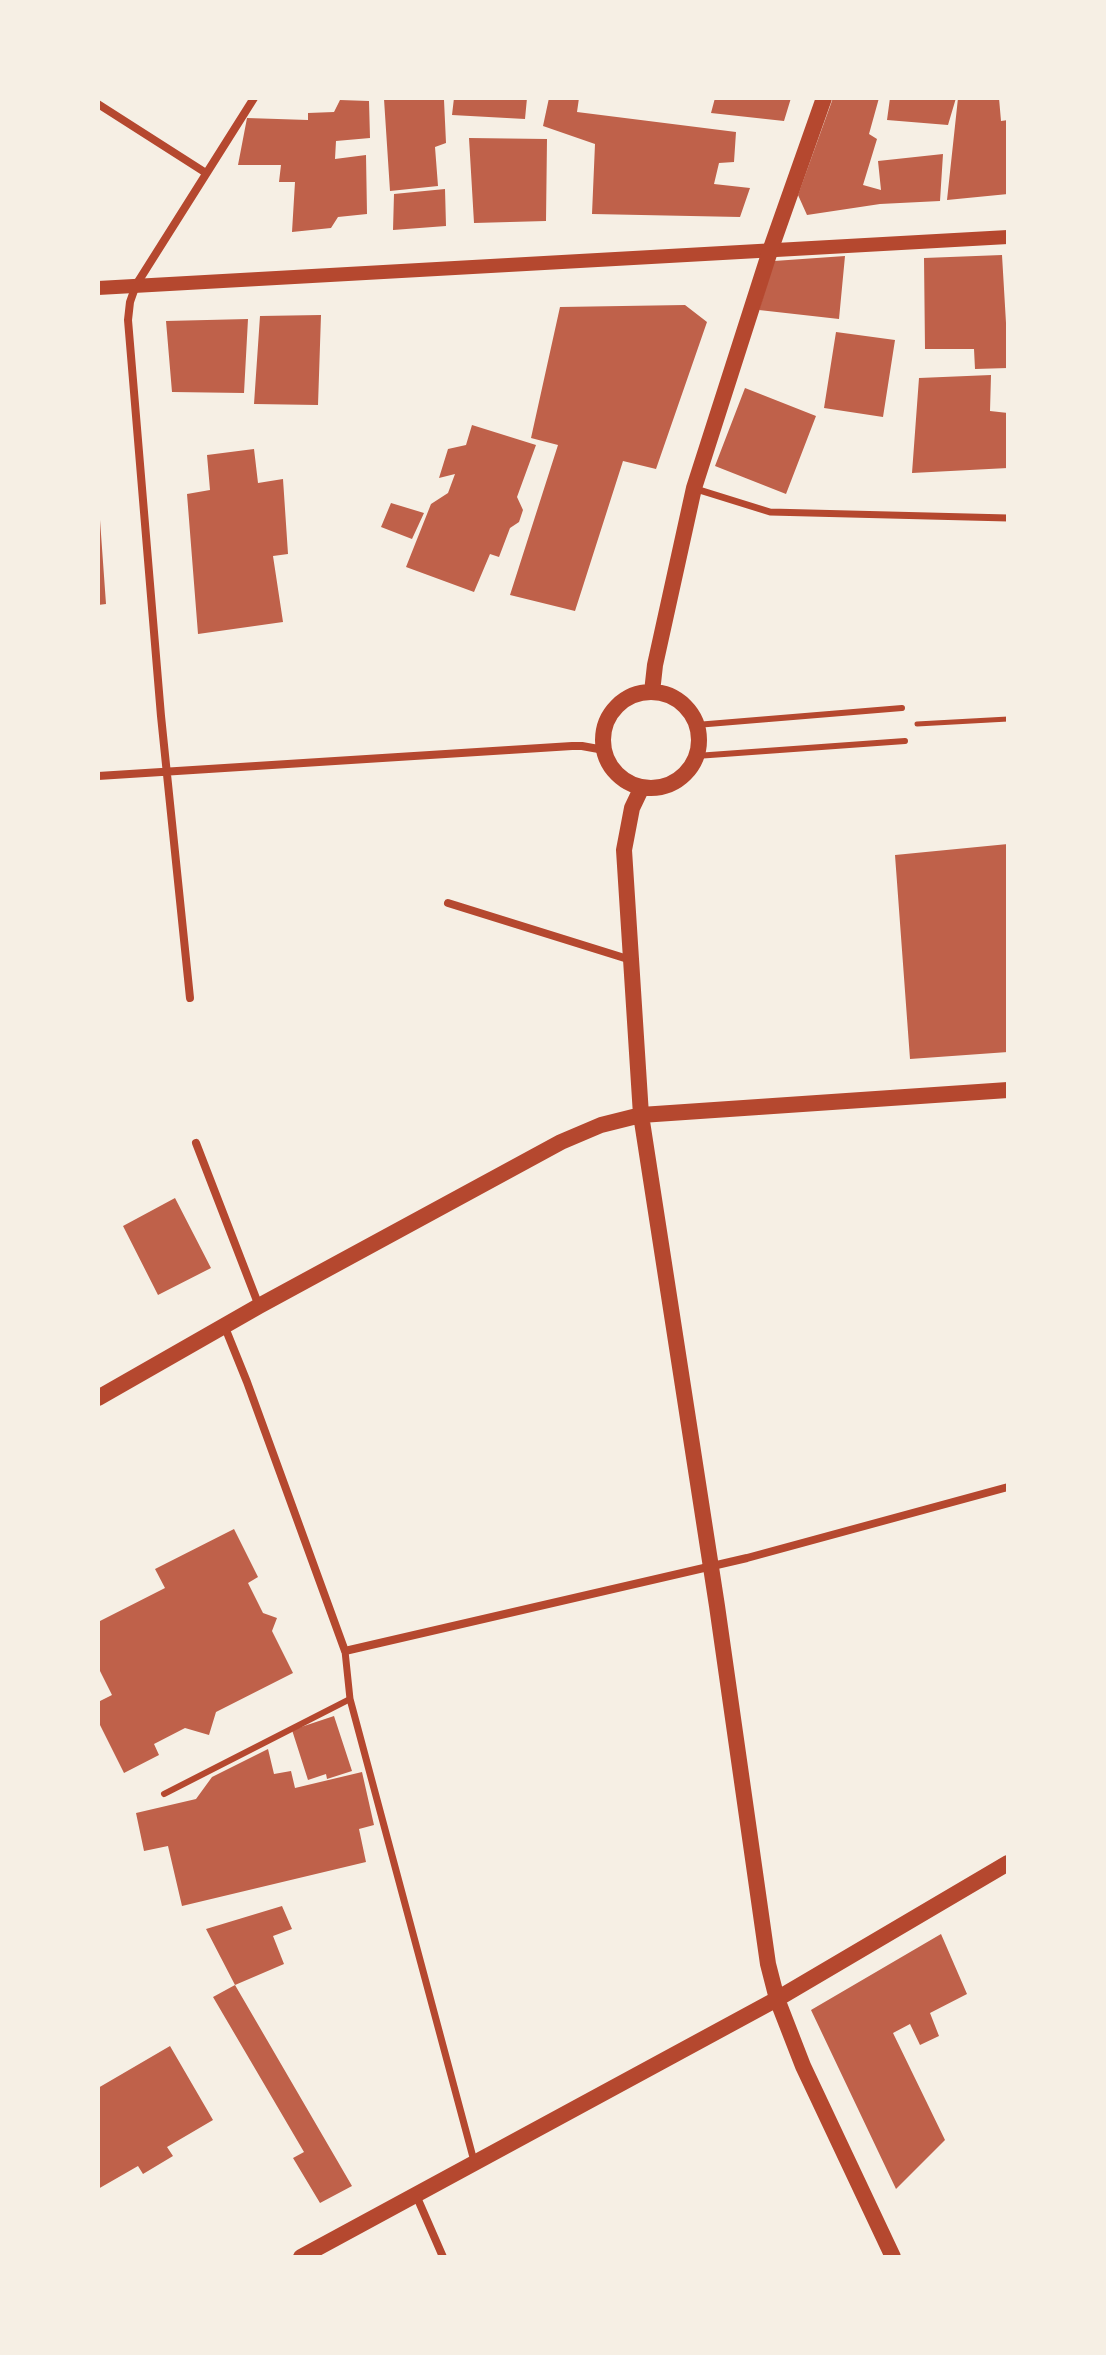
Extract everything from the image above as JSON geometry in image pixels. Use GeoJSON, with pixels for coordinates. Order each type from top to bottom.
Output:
{"type":"FeatureCollection","features":[{"type":"Feature","properties":{"kind":"main road"},"geometry":{"type":"LineString","coordinates":[[652,692],[655,665],[694,488],[770,251],[824,98]]}},
{"type":"Feature","properties":{"kind":"main road"},"geometry":{"type":"LineString","coordinates":[[637,694],[666,694],[689,711],[696,725],[699,744],[696,756],[687,771],[675,782],[659,787],[642,787],[629,783],[609,764],[603,736],[606,722],[613,709],[637,694]]}},
{"type":"Feature","properties":{"kind":"main road"},"geometry":{"type":"LineString","coordinates":[[642,787],[632,808],[624,850],[641,1115],[764,1939],[777,1999],[803,2066],[893,2257]]}},
{"type":"Feature","properties":{"kind":"main road"},"geometry":{"type":"LineString","coordinates":[[98,1398],[224,1325],[561,1142],[601,1125],[641,1115],[1008,1090]]}},
{"type":"Feature","properties":{"kind":"main road"},"geometry":{"type":"LineString","coordinates":[[301,2257],[777,1999],[1008,1863]]}},
{"type":"Feature","properties":{"kind":"street"},"geometry":{"type":"LineString","coordinates":[[190,998],[161,716],[129,340],[130,302],[136,285],[254,98]]}},
{"type":"Feature","properties":{"kind":"street"},"geometry":{"type":"LineString","coordinates":[[98,104],[206,173]]}},
{"type":"Feature","properties":{"kind":"street"},"geometry":{"type":"LineString","coordinates":[[98,288],[1008,237]]}},
{"type":"Feature","properties":{"kind":"street"},"geometry":{"type":"LineString","coordinates":[[694,488],[770,512],[1008,518]]}},
{"type":"Feature","properties":{"kind":"street"},"geometry":{"type":"LineString","coordinates":[[98,776],[572,746],[604,750]]}},
{"type":"Feature","properties":{"kind":"street"},"geometry":{"type":"LineString","coordinates":[[448,903],[631,960]]}},
{"type":"Feature","properties":{"kind":"street"},"geometry":{"type":"LineString","coordinates":[[196,1143],[259,1306]]}},
{"type":"Feature","properties":{"kind":"street"},"geometry":{"type":"LineString","coordinates":[[224,1325],[345,1651],[350,1699],[475,2163]]}},
{"type":"Feature","properties":{"kind":"street"},"geometry":{"type":"LineString","coordinates":[[345,1651],[747,1558],[1008,1487]]}},
{"type":"Feature","properties":{"kind":"street"},"geometry":{"type":"LineString","coordinates":[[416,2195],[443,2257]]}},
{"type":"Feature","properties":{"kind":"lane"},"geometry":{"type":"LineString","coordinates":[[696,725],[902,708]]}},
{"type":"Feature","properties":{"kind":"lane"},"geometry":{"type":"LineString","coordinates":[[696,756],[905,741]]}},
{"type":"Feature","properties":{"kind":"lane"},"geometry":{"type":"LineString","coordinates":[[164,1794],[350,1699]]}},
{"type":"Feature","properties":{"kind":"building"},"geometry":{"type":"Polygon","coordinates":[[[454,98],[527,98],[525,119],[452,115],[454,98]]]}},
{"type":"Feature","properties":{"kind":"building"},"geometry":{"type":"Polygon","coordinates":[[[549,98],[579,98],[577,112],[736,132],[734,162],[719,163],[714,184],[750,188],[740,217],[592,214],[595,144],[543,126],[549,98]]]}},
{"type":"Feature","properties":{"kind":"building"},"geometry":{"type":"Polygon","coordinates":[[[715,98],[791,98],[784,121],[711,113],[715,98]]]}},
{"type":"Feature","properties":{"kind":"building"},"geometry":{"type":"Polygon","coordinates":[[[833,98],[879,98],[869,134],[877,139],[863,185],[881,190],[878,161],[943,154],[940,201],[880,204],[807,215],[798,195],[833,98]]]}},
{"type":"Feature","properties":{"kind":"building"},"geometry":{"type":"Polygon","coordinates":[[[890,98],[956,98],[948,125],[887,120],[890,98]]]}},
{"type":"Feature","properties":{"kind":"building"},"geometry":{"type":"Polygon","coordinates":[[[958,98],[999,98],[1001,121],[1008,120],[1008,194],[947,200],[958,98]]]}},
{"type":"Feature","properties":{"kind":"building"},"geometry":{"type":"Polygon","coordinates":[[[384,99],[444,100],[446,143],[435,147],[438,186],[390,191],[384,99]]]}},
{"type":"Feature","properties":{"kind":"building"},"geometry":{"type":"Polygon","coordinates":[[[340,100],[369,101],[370,138],[336,141],[335,159],[366,155],[367,214],[338,217],[331,228],[292,232],[295,182],[279,182],[281,165],[238,165],[247,118],[308,120],[308,113],[334,112],[340,100]]]}},
{"type":"Feature","properties":{"kind":"building"},"geometry":{"type":"Polygon","coordinates":[[[469,138],[547,139],[546,221],[474,223],[469,138]]]}},
{"type":"Feature","properties":{"kind":"building"},"geometry":{"type":"Polygon","coordinates":[[[445,189],[446,226],[393,230],[394,194],[445,189]]]}},
{"type":"Feature","properties":{"kind":"building"},"geometry":{"type":"Polygon","coordinates":[[[1002,255],[1008,368],[975,369],[974,349],[925,349],[924,258],[1002,255]]]}},
{"type":"Feature","properties":{"kind":"building"},"geometry":{"type":"Polygon","coordinates":[[[845,256],[839,319],[759,310],[774,261],[845,256]]]}},
{"type":"Feature","properties":{"kind":"building"},"geometry":{"type":"Polygon","coordinates":[[[685,305],[707,322],[656,469],[623,461],[575,611],[510,595],[558,445],[531,438],[560,307],[685,305]]]}},
{"type":"Feature","properties":{"kind":"building"},"geometry":{"type":"Polygon","coordinates":[[[321,315],[318,405],[254,404],[260,316],[321,315]]]}},
{"type":"Feature","properties":{"kind":"building"},"geometry":{"type":"Polygon","coordinates":[[[248,319],[244,393],[172,392],[166,321],[248,319]]]}},
{"type":"Feature","properties":{"kind":"building"},"geometry":{"type":"Polygon","coordinates":[[[836,332],[895,340],[883,417],[824,408],[836,332]]]}},
{"type":"Feature","properties":{"kind":"building"},"geometry":{"type":"Polygon","coordinates":[[[991,375],[990,411],[1008,413],[1008,468],[912,473],[919,378],[991,375]]]}},
{"type":"Feature","properties":{"kind":"building"},"geometry":{"type":"Polygon","coordinates":[[[745,388],[816,416],[786,494],[715,466],[745,388]]]}},
{"type":"Feature","properties":{"kind":"building"},"geometry":{"type":"Polygon","coordinates":[[[472,425],[536,445],[517,497],[523,510],[519,522],[510,528],[499,557],[490,554],[474,592],[406,567],[431,504],[448,493],[455,474],[439,478],[448,449],[466,445],[472,425]]]}},
{"type":"Feature","properties":{"kind":"building"},"geometry":{"type":"Polygon","coordinates":[[[254,449],[258,483],[283,479],[288,554],[273,556],[283,622],[198,634],[187,494],[210,490],[207,455],[254,449]]]}},
{"type":"Feature","properties":{"kind":"building"},"geometry":{"type":"Polygon","coordinates":[[[391,503],[424,513],[412,539],[381,527],[391,503]]]}},
{"type":"Feature","properties":{"kind":"building"},"geometry":{"type":"Polygon","coordinates":[[[98,520],[106,604],[98,605],[98,520]]]}},
{"type":"Feature","properties":{"kind":"building"},"geometry":{"type":"Polygon","coordinates":[[[1008,844],[1008,1052],[910,1059],[895,855],[1008,844]]]}},
{"type":"Feature","properties":{"kind":"building"},"geometry":{"type":"Polygon","coordinates":[[[175,1198],[211,1268],[158,1295],[123,1226],[175,1198]]]}},
{"type":"Feature","properties":{"kind":"building"},"geometry":{"type":"Polygon","coordinates":[[[234,1529],[258,1577],[248,1583],[263,1613],[277,1618],[272,1631],[293,1673],[216,1712],[209,1735],[185,1728],[154,1744],[159,1755],[124,1773],[98,1721],[98,1702],[112,1695],[98,1667],[98,1622],[165,1588],[155,1569],[234,1529]]]}},
{"type":"Feature","properties":{"kind":"building"},"geometry":{"type":"Polygon","coordinates":[[[334,1716],[352,1771],[327,1779],[326,1774],[308,1780],[292,1730],[334,1716]]]}},
{"type":"Feature","properties":{"kind":"building"},"geometry":{"type":"Polygon","coordinates":[[[268,1749],[274,1774],[291,1771],[295,1788],[362,1772],[374,1825],[359,1829],[366,1862],[182,1906],[168,1846],[144,1851],[136,1813],[196,1799],[212,1777],[268,1749]]]}},
{"type":"Feature","properties":{"kind":"building"},"geometry":{"type":"Polygon","coordinates":[[[282,1906],[292,1929],[273,1936],[284,1964],[235,1985],[206,1929],[282,1906]]]}},
{"type":"Feature","properties":{"kind":"building"},"geometry":{"type":"Polygon","coordinates":[[[941,1934],[967,1994],[930,2013],[939,2036],[920,2045],[910,2024],[893,2033],[945,2140],[896,2189],[811,2010],[941,1934]]]}},
{"type":"Feature","properties":{"kind":"building"},"geometry":{"type":"Polygon","coordinates":[[[235,1985],[352,2186],[320,2203],[293,2158],[304,2152],[213,1997],[235,1985]]]}},
{"type":"Feature","properties":{"kind":"building"},"geometry":{"type":"Polygon","coordinates":[[[170,2046],[213,2120],[167,2147],[173,2156],[143,2174],[138,2166],[98,2189],[98,2088],[170,2046]]]}}]}
